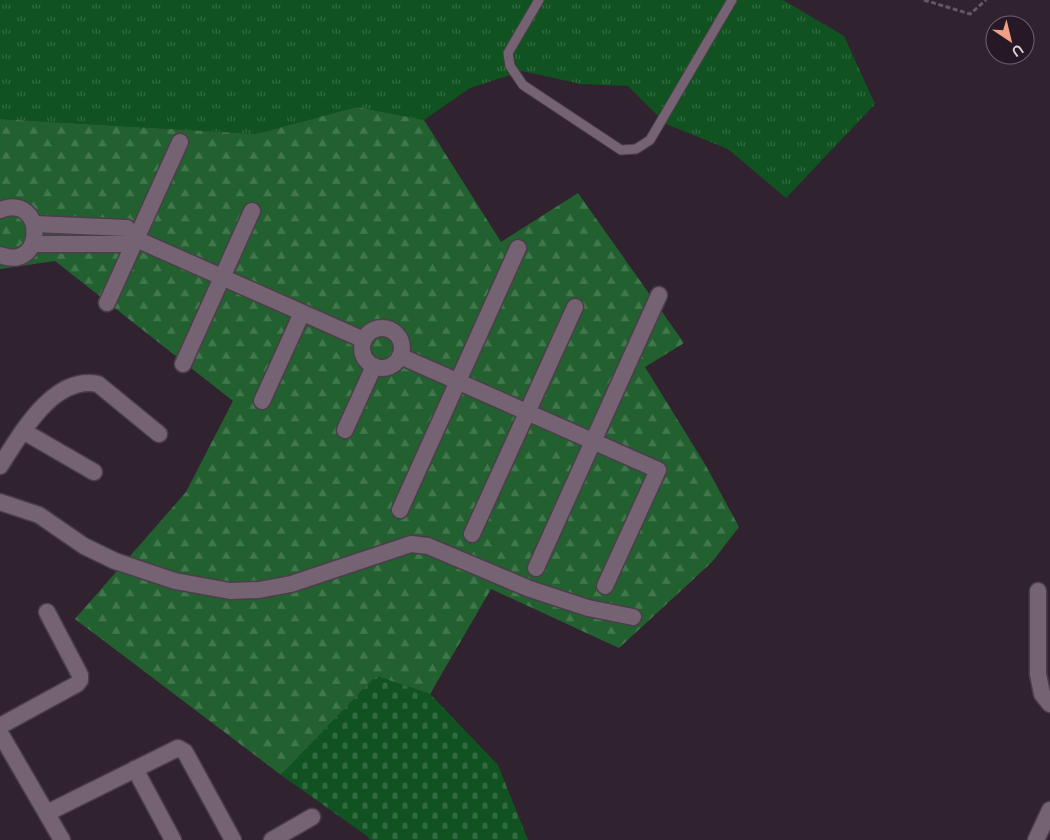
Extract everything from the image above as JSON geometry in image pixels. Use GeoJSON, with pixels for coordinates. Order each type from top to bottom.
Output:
{"type":"FeatureCollection","features":[{"type":"Feature","properties":{"kind":"street"},"geometry":{"type":"LineString","coordinates":[[107,304],[180,142]]}},
{"type":"Feature","properties":{"kind":"street"},"geometry":{"type":"LineString","coordinates":[[0,210],[10,208],[25,212],[34,224],[35,237],[33,244],[23,254],[10,258],[0,255]]}},
{"type":"Feature","properties":{"kind":"street"},"geometry":{"type":"LineString","coordinates":[[183,364],[252,211]]}},
{"type":"Feature","properties":{"kind":"street"},"geometry":{"type":"LineString","coordinates":[[34,224],[127,228],[136,239],[364,340]]}},
{"type":"Feature","properties":{"kind":"street"},"geometry":{"type":"LineString","coordinates":[[33,244],[126,244],[136,239]]}},
{"type":"Feature","properties":{"kind":"street"},"geometry":{"type":"LineString","coordinates":[[400,510],[518,248]]}},
{"type":"Feature","properties":{"kind":"street"},"geometry":{"type":"LineString","coordinates":[[536,568],[659,295]]}},
{"type":"Feature","properties":{"kind":"street"},"geometry":{"type":"LineString","coordinates":[[472,534],[574,307]]}},
{"type":"Feature","properties":{"kind":"street"},"geometry":{"type":"LineString","coordinates":[[262,401],[302,312]]}},
{"type":"Feature","properties":{"kind":"street"},"geometry":{"type":"LineString","coordinates":[[378,329],[390,330],[399,338],[402,350],[400,356],[392,366],[380,368],[374,366],[368,363],[362,352],[364,340],[367,335],[378,329]]}},
{"type":"Feature","properties":{"kind":"street"},"geometry":{"type":"LineString","coordinates":[[400,356],[658,470],[606,586]]}},
{"type":"Feature","properties":{"kind":"street"},"geometry":{"type":"LineString","coordinates":[[345,430],[374,366]]}},
{"type":"Feature","properties":{"kind":"street"},"geometry":{"type":"LineString","coordinates":[[0,466],[47,402],[76,384],[87,382],[98,384],[159,434]]}},
{"type":"Feature","properties":{"kind":"street"},"geometry":{"type":"LineString","coordinates":[[24,431],[94,472]]}},
{"type":"Feature","properties":{"kind":"street"},"geometry":{"type":"LineString","coordinates":[[0,502],[39,515],[84,546],[115,561],[175,580],[220,590],[259,590],[291,584],[411,544],[428,546],[546,594],[588,608],[632,617]]}},
{"type":"Feature","properties":{"kind":"street"},"geometry":{"type":"LineString","coordinates":[[1038,591],[1038,674],[1042,694],[1050,704]]}},
{"type":"Feature","properties":{"kind":"street"},"geometry":{"type":"LineString","coordinates":[[0,726],[77,684],[80,680],[80,675],[46,612]]}},
{"type":"Feature","properties":{"kind":"street"},"geometry":{"type":"LineString","coordinates":[[0,733],[62,840]]}},
{"type":"Feature","properties":{"kind":"street"},"geometry":{"type":"LineString","coordinates":[[47,813],[178,748],[182,749],[233,840]]}},
{"type":"Feature","properties":{"kind":"street"},"geometry":{"type":"LineString","coordinates":[[136,769],[173,840]]}},
{"type":"Feature","properties":{"kind":"street"},"geometry":{"type":"LineString","coordinates":[[1036,840],[1050,810]]}},
{"type":"Feature","properties":{"kind":"street"},"geometry":{"type":"LineString","coordinates":[[272,840],[312,817]]}},
{"type":"Feature","properties":{"kind":"lane"},"geometry":{"type":"LineString","coordinates":[[539,0],[508,53],[510,66],[523,85],[621,150],[636,149],[650,140],[732,0]]}},
{"type":"Feature","properties":{"kind":"path"},"geometry":{"type":"LineString","coordinates":[[924,0],[970,14],[986,0]]}},
{"type":"Feature","properties":{"kind":"green space"},"geometry":{"type":"Polygon","coordinates":[[[0,0],[783,0],[844,36],[875,104],[786,198],[728,149],[666,124],[628,86],[581,84],[522,71],[470,88],[424,120],[357,107],[256,134],[0,119],[0,0]]]}},
{"type":"Feature","properties":{"kind":"green space"},"geometry":{"type":"Polygon","coordinates":[[[357,107],[424,120],[501,242],[578,193],[684,343],[645,367],[706,466],[739,527],[712,562],[619,648],[491,589],[430,694],[376,676],[281,775],[75,619],[186,492],[233,401],[55,261],[0,269],[0,119],[256,134],[357,107]]]}},
{"type":"Feature","properties":{"kind":"green space"},"geometry":{"type":"Polygon","coordinates":[[[376,676],[430,694],[498,765],[528,840],[370,840],[281,775],[376,676]]]}}]}
